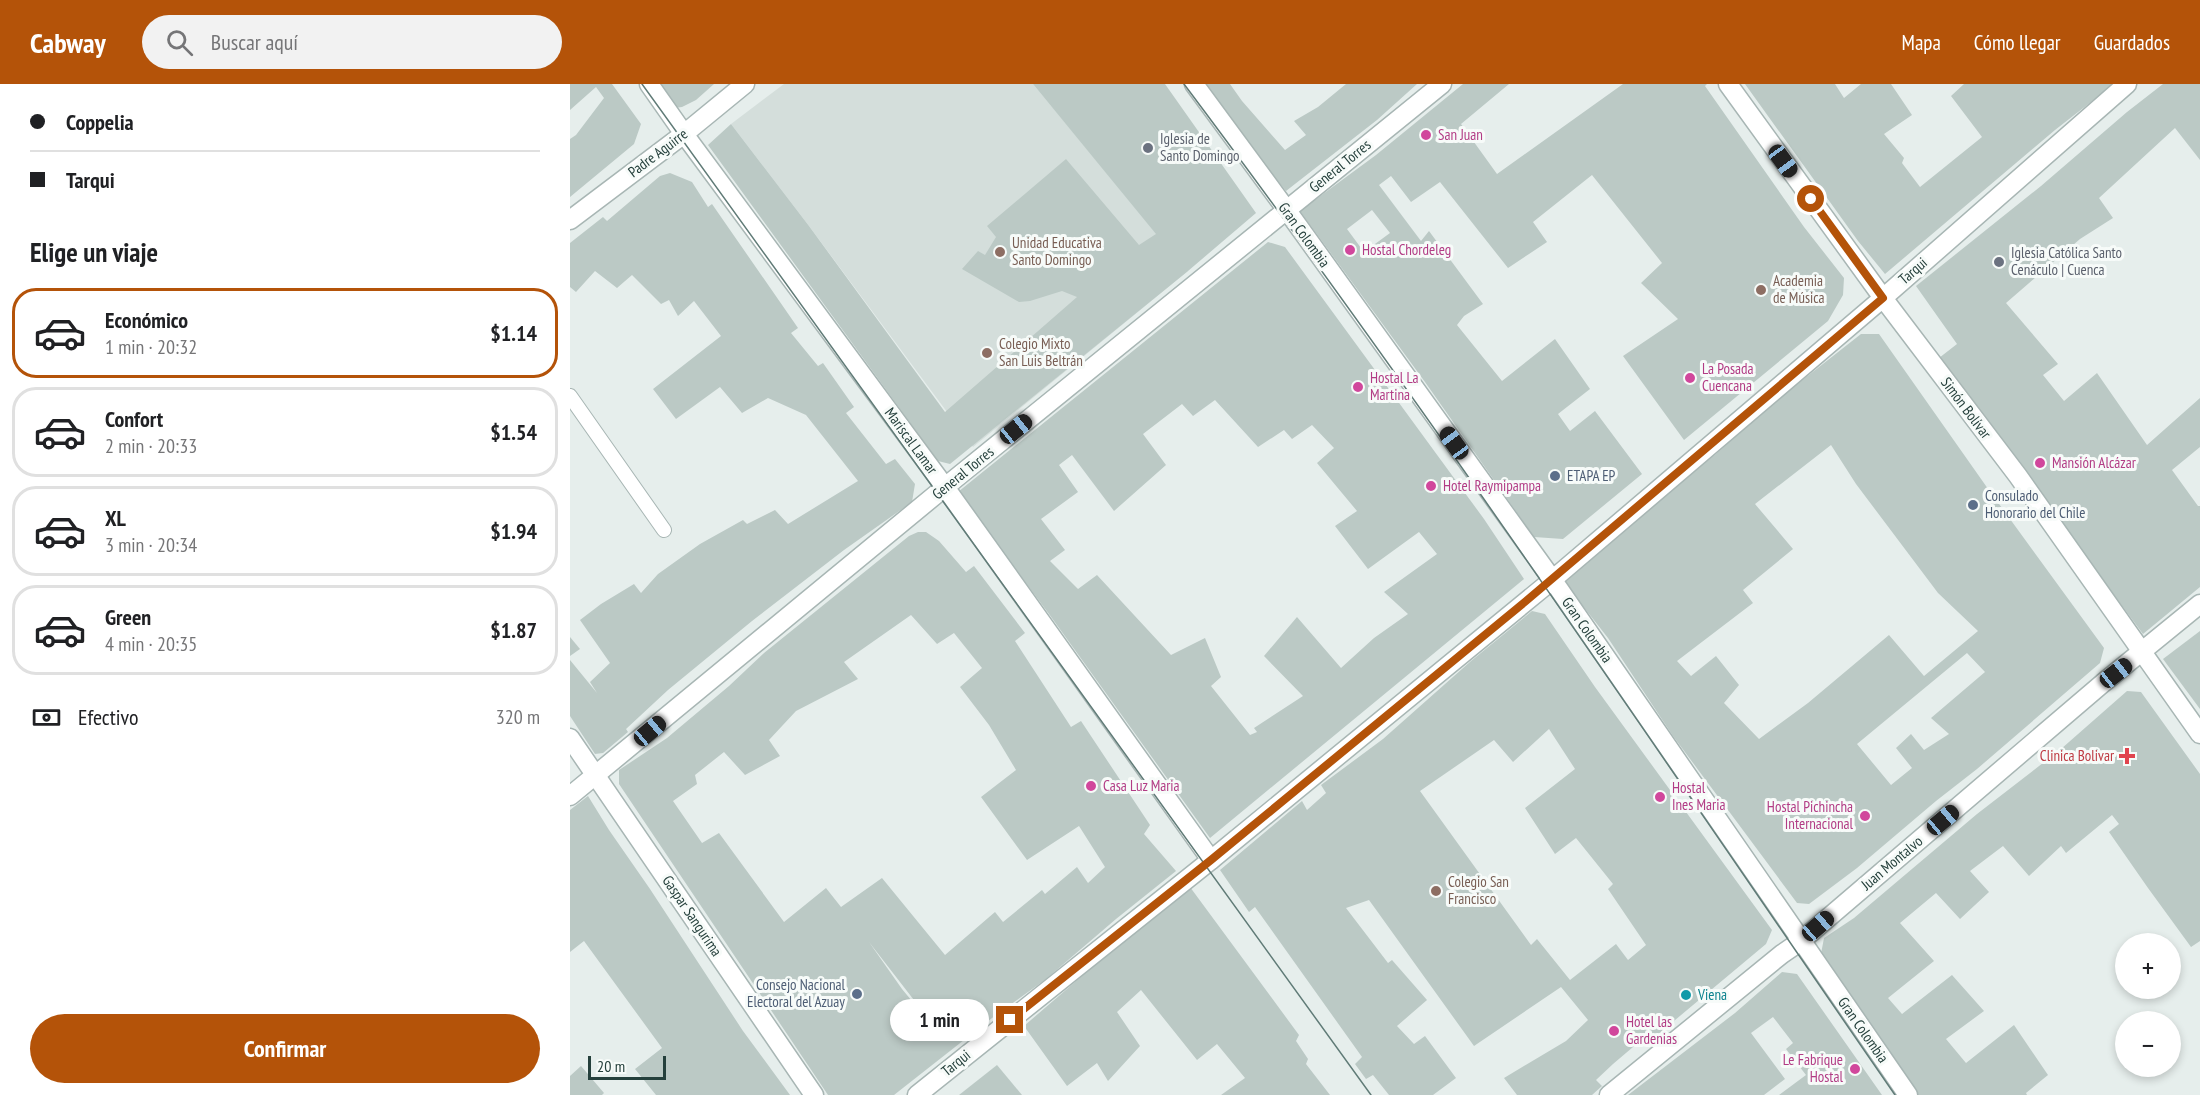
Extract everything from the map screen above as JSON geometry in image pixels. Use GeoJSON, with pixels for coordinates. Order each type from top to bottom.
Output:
{"type":"FeatureCollection","features":[{"type":"Feature","properties":{"kind":"street","name":"Mariscal Lamar"},"geometry":{"type":"LineString","coordinates":[[649,84],[945,487],[1211,860]]}},
{"type":"Feature","properties":{"kind":"street","name":"Padre Aguirre"},"geometry":{"type":"LineString","coordinates":[[570,220],[684,134],[745,84]]}},
{"type":"Feature","properties":{"kind":"street","name":"Gran Colombia"},"geometry":{"type":"LineString","coordinates":[[1194,84],[1552,579],[1908,1095]]}},
{"type":"Feature","properties":{"kind":"street","name":"General Torres"},"geometry":{"type":"LineString","coordinates":[[570,796],[945,487],[1442,84]]}},
{"type":"Feature","properties":{"kind":"street","name":"Simón Bolívar"},"geometry":{"type":"LineString","coordinates":[[1728,84],[1883,298],[2018,476],[2200,734]]}},
{"type":"Feature","properties":{"kind":"street","name":"Tarqui"},"geometry":{"type":"LineString","coordinates":[[917,1095],[1211,860],[1552,579],[1883,298],[2127,84]]}},
{"type":"Feature","properties":{"kind":"street","name":"Juan Montalvo"},"geometry":{"type":"LineString","coordinates":[[1609,1095],[1800,941],[2103,683],[2200,604]]}},
{"type":"Feature","properties":{"kind":"street","name":"Gaspar Sangurima"},"geometry":{"type":"LineString","coordinates":[[570,738],[814,1095]]}},
{"type":"Feature","properties":{"kind":"lane"},"geometry":{"type":"LineString","coordinates":[[570,396],[664,530]]}},
{"type":"Feature","properties":{"kind":"shaded area","name":"Unidad Educativa Santo Domingo"},"geometry":{"type":"Polygon","coordinates":[[[784,84],[1033,84],[1188,271],[973,447],[731,124],[784,84]]]}},
{"type":"Feature","properties":{"kind":"building"},"geometry":{"type":"Polygon","coordinates":[[[570,84],[612,84],[641,124],[634,144],[570,197],[570,139],[576,135],[604,98],[596,87],[570,110],[570,84]]]}},
{"type":"Feature","properties":{"kind":"building"},"geometry":{"type":"Polygon","coordinates":[[[659,84],[714,84],[696,100],[675,108],[659,84]]]}},
{"type":"Feature","properties":{"kind":"building"},"geometry":{"type":"Polygon","coordinates":[[[1033,84],[1165,84],[1256,213],[950,464],[938,461],[708,145],[731,124],[945,412],[1077,297],[1062,291],[1019,302],[962,269],[978,251],[985,255],[996,237],[987,226],[1066,159],[1139,245],[1156,234],[1033,84]]]}},
{"type":"Feature","properties":{"kind":"building"},"geometry":{"type":"Polygon","coordinates":[[[1203,84],[1230,84],[1285,150],[1306,135],[1294,121],[1318,107],[1346,84],[1417,84],[1377,120],[1286,191],[1244,140],[1203,84]]]}},
{"type":"Feature","properties":{"kind":"building"},"geometry":{"type":"Polygon","coordinates":[[[1463,84],[1509,84],[1461,124],[1497,174],[1623,84],[1707,84],[1705,86],[1804,227],[1844,278],[1843,295],[1828,321],[1684,440],[1623,356],[1678,319],[1641,283],[1662,263],[1592,175],[1533,222],[1547,242],[1508,268],[1440,182],[1411,202],[1391,176],[1379,185],[1421,241],[1429,231],[1483,304],[1464,316],[1457,325],[1502,381],[1555,339],[1590,389],[1558,414],[1570,431],[1595,411],[1642,474],[1563,539],[1534,537],[1425,382],[1300,211],[1376,155],[1463,84]],[[1372,210],[1347,229],[1364,252],[1390,233],[1372,210]]]}},
{"type":"Feature","properties":{"kind":"building"},"geometry":{"type":"Polygon","coordinates":[[[1745,84],[1835,84],[1844,98],[1861,84],[1891,84],[1912,115],[1884,134],[1904,158],[1902,163],[1920,187],[1982,137],[1951,96],[1964,84],[2114,84],[2055,130],[1885,274],[1858,241],[1745,84]]]}},
{"type":"Feature","properties":{"kind":"building"},"geometry":{"type":"Polygon","coordinates":[[[2163,84],[2200,84],[2200,160],[2175,128],[2099,198],[2113,218],[2080,239],[2006,303],[2058,364],[2043,375],[2064,401],[2097,373],[2147,445],[2200,398],[2200,447],[2172,470],[2200,506],[2200,587],[2143,634],[1939,358],[1957,344],[1916,286],[2163,84]]]}},
{"type":"Feature","properties":{"kind":"building"},"geometry":{"type":"Polygon","coordinates":[[[670,173],[692,182],[708,207],[712,204],[798,328],[791,333],[818,366],[823,363],[854,407],[846,413],[886,464],[895,459],[915,484],[912,502],[844,550],[752,621],[668,690],[626,729],[628,732],[603,753],[595,754],[570,716],[570,660],[597,693],[590,682],[610,663],[580,620],[634,584],[641,593],[658,574],[700,544],[743,520],[747,524],[775,510],[788,524],[858,481],[806,415],[768,398],[742,413],[720,387],[676,419],[653,389],[721,336],[694,301],[678,316],[669,300],[661,304],[632,275],[617,288],[595,271],[576,292],[570,287],[570,243],[603,217],[607,221],[660,176],[670,173]]]}},
{"type":"Feature","properties":{"kind":"building"},"geometry":{"type":"Polygon","coordinates":[[[1268,242],[1285,247],[1484,519],[1524,579],[1210,838],[958,492],[1268,242]],[[1215,400],[1193,416],[1182,404],[1143,434],[1166,465],[1114,511],[1072,455],[1059,465],[1078,492],[1041,519],[1065,550],[1050,561],[1078,589],[1097,575],[1171,655],[1205,638],[1221,677],[1211,686],[1250,735],[1257,732],[1254,728],[1303,696],[1264,656],[1297,617],[1341,668],[1374,638],[1408,614],[1384,592],[1437,554],[1419,532],[1368,569],[1335,526],[1357,511],[1317,463],[1334,448],[1312,425],[1292,439],[1284,430],[1258,447],[1215,400]]]}},
{"type":"Feature","properties":{"kind":"building"},"geometry":{"type":"Polygon","coordinates":[[[1861,334],[1879,334],[2104,648],[2100,663],[1977,769],[1857,868],[1809,904],[1797,903],[1673,736],[1608,638],[1564,582],[1615,534],[1716,454],[1772,404],[1861,334]],[[1831,445],[1755,504],[1793,549],[1743,590],[1753,603],[1677,661],[1691,676],[1716,656],[1739,685],[1724,703],[1759,739],[1808,703],[1889,635],[1924,676],[1978,631],[1938,593],[1856,484],[1831,445]],[[1967,653],[1857,744],[1891,785],[1912,768],[1896,748],[1911,734],[1924,750],[1949,734],[1931,718],[1985,672],[1967,653]]]}},
{"type":"Feature","properties":{"kind":"building"},"geometry":{"type":"Polygon","coordinates":[[[918,532],[926,532],[939,541],[966,572],[974,566],[1025,633],[1015,641],[1071,727],[1081,721],[1150,825],[1144,834],[1176,871],[1046,979],[894,1095],[828,1095],[619,784],[619,770],[667,738],[764,653],[909,536],[918,532]],[[911,615],[844,662],[858,679],[796,711],[769,740],[780,756],[745,775],[724,752],[695,775],[697,784],[673,801],[702,843],[719,833],[784,922],[826,888],[841,907],[882,878],[945,955],[995,912],[1003,922],[1042,890],[1045,894],[1077,867],[1088,883],[1105,867],[1079,826],[1027,860],[981,797],[1016,770],[989,725],[960,687],[982,668],[954,633],[937,644],[911,615]],[[869,942],[902,989],[941,1035],[869,942]]]}},
{"type":"Feature","properties":{"kind":"building"},"geometry":{"type":"Polygon","coordinates":[[[1532,611],[1545,614],[1595,687],[1772,930],[1766,944],[1650,1041],[1646,1036],[1613,1064],[1596,1080],[1602,1086],[1592,1095],[1517,1095],[1504,1078],[1566,1041],[1588,1020],[1561,987],[1474,1046],[1369,900],[1346,908],[1388,963],[1392,960],[1427,1000],[1397,1026],[1414,1044],[1425,1036],[1456,1078],[1433,1095],[1389,1095],[1373,1075],[1366,1079],[1355,1064],[1362,1057],[1255,907],[1249,912],[1220,870],[1302,801],[1307,810],[1326,793],[1321,785],[1383,739],[1471,661],[1532,611]],[[1549,729],[1513,762],[1494,740],[1420,791],[1531,945],[1537,939],[1570,980],[1616,944],[1628,960],[1646,945],[1608,889],[1613,884],[1576,838],[1555,854],[1525,808],[1575,769],[1549,729]]]}},
{"type":"Feature","properties":{"kind":"building"},"geometry":{"type":"Polygon","coordinates":[[[2200,631],[2200,709],[2163,659],[2200,631]]]}},
{"type":"Feature","properties":{"kind":"building"},"geometry":{"type":"Polygon","coordinates":[[[570,637],[580,649],[570,656],[570,637]]]}},
{"type":"Feature","properties":{"kind":"building"},"geometry":{"type":"Polygon","coordinates":[[[2127,691],[2141,692],[2200,774],[2200,941],[2191,947],[2148,888],[2109,832],[2119,824],[2112,815],[2066,853],[2061,846],[2029,876],[2003,846],[1970,871],[1989,892],[1960,919],[1936,893],[1900,923],[1934,961],[1888,998],[1902,1014],[1952,975],[1984,1011],[1946,1039],[1966,1063],[2014,1025],[2048,1075],[2026,1093],[2027,1095],[1918,1095],[1820,959],[1824,938],[1854,918],[1977,814],[2061,749],[2127,691]]]}},
{"type":"Feature","properties":{"kind":"building"},"geometry":{"type":"Polygon","coordinates":[[[588,796],[743,1031],[790,1095],[656,1095],[635,1069],[662,1048],[584,941],[570,952],[570,810],[588,796]]]}},
{"type":"Feature","properties":{"kind":"building"},"geometry":{"type":"Polygon","coordinates":[[[1190,887],[1299,1035],[1296,1041],[1308,1059],[1306,1064],[1330,1095],[1221,1095],[1245,1078],[1217,1044],[1197,1060],[1141,990],[1117,1012],[1140,1046],[1108,1081],[1097,1063],[1067,1086],[1024,1026],[1190,887]]]}},
{"type":"Feature","properties":{"kind":"building"},"geometry":{"type":"Polygon","coordinates":[[[1782,972],[1797,974],[1882,1095],[1779,1095],[1806,1075],[1786,1049],[1793,1043],[1773,1017],[1751,1033],[1785,1079],[1764,1095],[1628,1095],[1735,1013],[1782,972]]]}},
{"type":"Feature","properties":{"kind":"building"},"geometry":{"type":"Polygon","coordinates":[[[997,1065],[1022,1095],[959,1095],[997,1065]]]}},
{"type":"Feature","properties":{"kind":"building"},"geometry":{"type":"Polygon","coordinates":[[[581,1066],[604,1093],[602,1095],[570,1095],[570,1076],[581,1066]]]}},
{"type":"Feature","properties":{"kind":"tram line"},"geometry":{"type":"LineString","coordinates":[[642,84],[1371,1095]]}},
{"type":"Feature","properties":{"kind":"tram line"},"geometry":{"type":"LineString","coordinates":[[1184,84],[1456,459],[1895,1095]]}},
{"type":"Feature","properties":{"kind":"place","name":"San Juan"},"geometry":{"type":"Point","coordinates":[1426,135]}},
{"type":"Feature","properties":{"kind":"place","name":"Iglesia de Santo Domingo"},"geometry":{"type":"Point","coordinates":[1148,148]}},
{"type":"Feature","properties":{"kind":"place","name":"Hostal Chordeleg"},"geometry":{"type":"Point","coordinates":[1350,250]}},
{"type":"Feature","properties":{"kind":"place","name":"Unidad Educativa Santo Domingo"},"geometry":{"type":"Point","coordinates":[1000,252]}},
{"type":"Feature","properties":{"kind":"place","name":"Iglesia Católica Santo Cenáculo | Cuenca"},"geometry":{"type":"Point","coordinates":[1999,262]}},
{"type":"Feature","properties":{"kind":"place","name":"Academia de Música"},"geometry":{"type":"Point","coordinates":[1761,290]}},
{"type":"Feature","properties":{"kind":"place","name":"Colegio Mixto San Luis Beltrán"},"geometry":{"type":"Point","coordinates":[987,353]}},
{"type":"Feature","properties":{"kind":"place","name":"La Posada Cuencana"},"geometry":{"type":"Point","coordinates":[1690,378]}},
{"type":"Feature","properties":{"kind":"place","name":"Hostal La Martina"},"geometry":{"type":"Point","coordinates":[1358,387]}},
{"type":"Feature","properties":{"kind":"place","name":"Mansión Alcázar"},"geometry":{"type":"Point","coordinates":[2040,463]}},
{"type":"Feature","properties":{"kind":"place","name":"ETAPA EP"},"geometry":{"type":"Point","coordinates":[1555,476]}},
{"type":"Feature","properties":{"kind":"place","name":"Hotel Raymipampa"},"geometry":{"type":"Point","coordinates":[1431,486]}},
{"type":"Feature","properties":{"kind":"place","name":"Consulado Honorario del Chile"},"geometry":{"type":"Point","coordinates":[1973,505]}},
{"type":"Feature","properties":{"kind":"place","name":"Clinica Bolivar"},"geometry":{"type":"Point","coordinates":[2127,756]}},
{"type":"Feature","properties":{"kind":"place","name":"Casa Luz Maria"},"geometry":{"type":"Point","coordinates":[1091,786]}},
{"type":"Feature","properties":{"kind":"place","name":"Hostal Ines Maria"},"geometry":{"type":"Point","coordinates":[1660,797]}},
{"type":"Feature","properties":{"kind":"place","name":"Hostal Pichincha Internacional"},"geometry":{"type":"Point","coordinates":[1865,816]}},
{"type":"Feature","properties":{"kind":"place","name":"Colegio San Francisco"},"geometry":{"type":"Point","coordinates":[1436,891]}},
{"type":"Feature","properties":{"kind":"place","name":"Consejo Nacional Electoral del Azuay"},"geometry":{"type":"Point","coordinates":[857,994]}},
{"type":"Feature","properties":{"kind":"place","name":"Viena"},"geometry":{"type":"Point","coordinates":[1686,995]}},
{"type":"Feature","properties":{"kind":"place","name":"Hotel las Gardenias"},"geometry":{"type":"Point","coordinates":[1614,1031]}},
{"type":"Feature","properties":{"kind":"place","name":"Le Fabrique Hostal"},"geometry":{"type":"Point","coordinates":[1855,1069]}},
{"type":"Feature","properties":{"kind":"route"},"geometry":{"type":"LineString","coordinates":[[1010,1020],[1211,860],[1526,601],[1883,298],[1811,199]]}}]}
